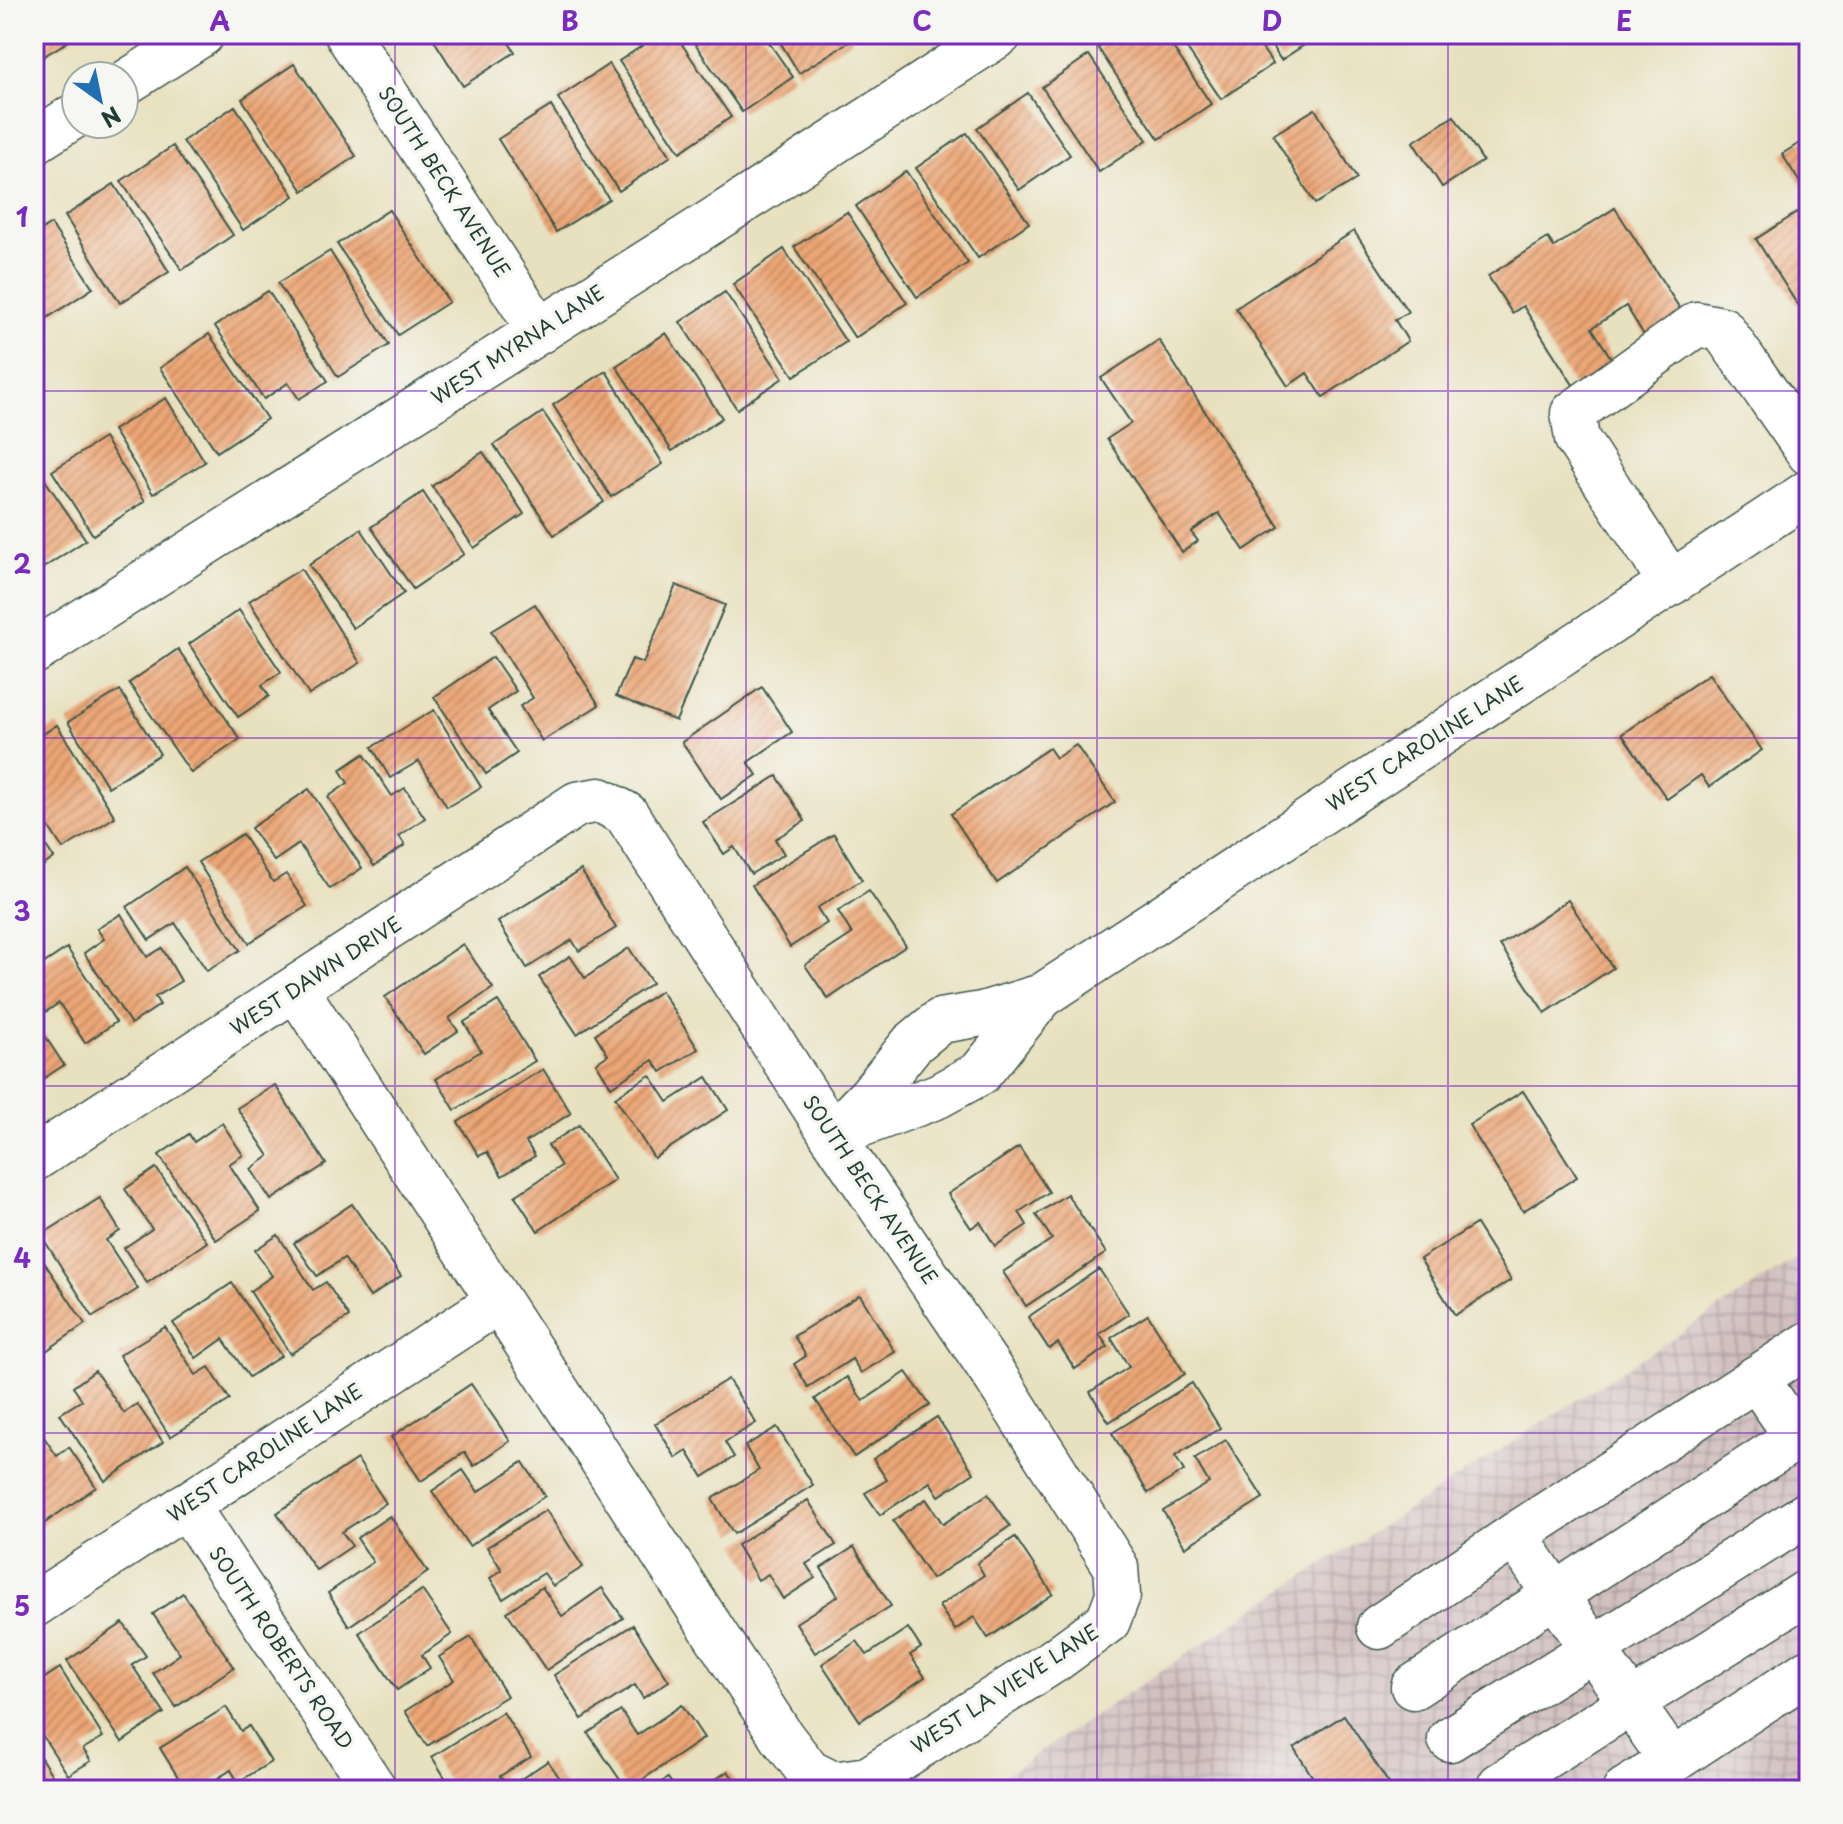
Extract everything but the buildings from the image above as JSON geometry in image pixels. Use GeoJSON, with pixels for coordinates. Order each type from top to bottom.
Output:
{"type":"FeatureCollection","features":[{"type":"Feature","properties":{"kind":"street"},"geometry":{"type":"LineString","coordinates":[[140,74],[202,34]]}},
{"type":"Feature","properties":{"kind":"street","name":"SOUTH BECK AVENUE"},"geometry":{"type":"LineString","coordinates":[[347,34],[540,331]]}},
{"type":"Feature","properties":{"kind":"street","name":"WEST MYRNA LANE"},"geometry":{"type":"LineString","coordinates":[[34,652],[1000,34]]}},
{"type":"Feature","properties":{"kind":"street"},"geometry":{"type":"LineString","coordinates":[[34,142],[60,125]]}},
{"type":"Feature","properties":{"kind":"street"},"geometry":{"type":"LineString","coordinates":[[1671,583],[1577,439],[1573,413],[1697,324],[1710,326],[1722,329],[1809,453]]}},
{"type":"Feature","properties":{"kind":"street","name":"WEST CAROLINE LANE"},"geometry":{"type":"LineString","coordinates":[[832,1135],[870,1096],[912,1044],[940,1021],[982,1014],[1042,996],[1809,492]]}},
{"type":"Feature","properties":{"kind":"street","name":"SOUTH BECK AVENUE"},"geometry":{"type":"LineString","coordinates":[[600,800],[626,814],[832,1135],[997,1379],[1116,1567],[1118,1595]]}},
{"type":"Feature","properties":{"kind":"street","name":"WEST DAWN DRIVE"},"geometry":{"type":"LineString","coordinates":[[34,1159],[577,804],[600,800]]}},
{"type":"Feature","properties":{"kind":"street"},"geometry":{"type":"LineString","coordinates":[[296,989],[497,1302]]}},
{"type":"Feature","properties":{"kind":"street","name":"WEST CAROLINE LANE"},"geometry":{"type":"LineString","coordinates":[[832,1135],[938,1096],[980,1073],[1042,996]]}},
{"type":"Feature","properties":{"kind":"street","name":"WEST CAROLINE LANE"},"geometry":{"type":"LineString","coordinates":[[34,1605],[497,1302]]}},
{"type":"Feature","properties":{"kind":"street","name":"WEST LA VIEVE LANE"},"geometry":{"type":"LineString","coordinates":[[497,1302],[782,1737],[809,1772],[833,1784],[868,1779],[1055,1660],[1108,1621],[1118,1595]]}},
{"type":"Feature","properties":{"kind":"street"},"geometry":{"type":"LineString","coordinates":[[1379,1627],[1809,1344]]}},
{"type":"Feature","properties":{"kind":"street"},"geometry":{"type":"LineString","coordinates":[[1413,1687],[1803,1433],[1756,1378]]}},
{"type":"Feature","properties":{"kind":"street","name":"SOUTH ROBERTS ROAD"},"geometry":{"type":"LineString","coordinates":[[186,1505],[375,1790]]}},
{"type":"Feature","properties":{"kind":"street"},"geometry":{"type":"LineString","coordinates":[[1450,1739],[1809,1513]]}},
{"type":"Feature","properties":{"kind":"street"},"geometry":{"type":"LineString","coordinates":[[1515,1535],[1672,1761]]}},
{"type":"Feature","properties":{"kind":"street"},"geometry":{"type":"LineString","coordinates":[[1500,1785],[1809,1591]]}},
{"type":"Feature","properties":{"kind":"street"},"geometry":{"type":"LineString","coordinates":[[1625,1790],[1809,1671]]}},
{"type":"Feature","properties":{"kind":"shaded area"},"geometry":{"type":"Polygon","coordinates":[[[1809,1250],[1809,1790],[983,1790],[1268,1600],[1809,1250]]]}}]}
